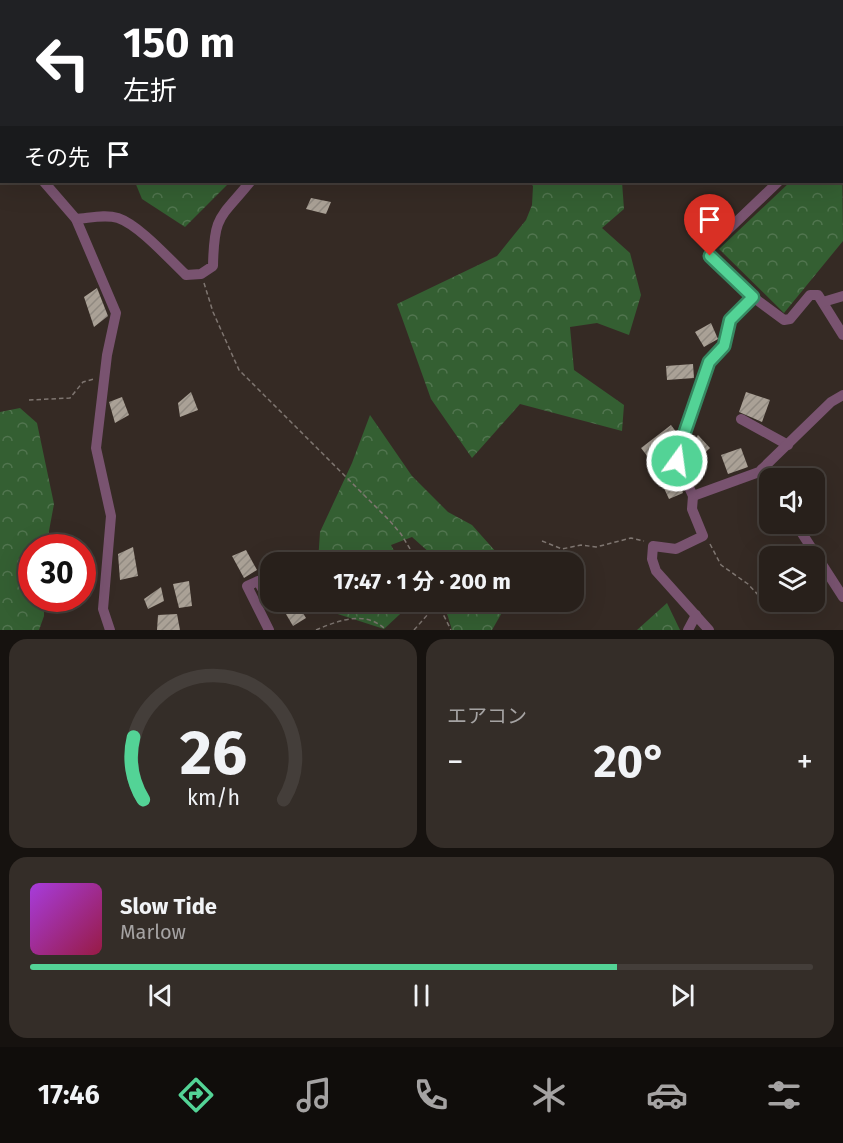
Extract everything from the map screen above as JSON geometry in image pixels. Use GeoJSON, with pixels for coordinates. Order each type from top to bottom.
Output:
{"type":"FeatureCollection","features":[{"type":"Feature","properties":{"kind":"street"},"geometry":{"type":"LineString","coordinates":[[45,183],[76,219],[116,314],[104,379],[96,448],[111,516],[103,609],[110,630]]}},
{"type":"Feature","properties":{"kind":"street"},"geometry":{"type":"LineString","coordinates":[[76,219],[107,216],[118,218],[136,230],[186,275],[201,274],[213,266],[214,237],[221,215],[249,183]]}},
{"type":"Feature","properties":{"kind":"street"},"geometry":{"type":"LineString","coordinates":[[777,183],[710,248],[710,256],[753,297],[784,320],[790,319],[810,295],[818,295],[824,302],[830,318],[843,334]]}},
{"type":"Feature","properties":{"kind":"street"},"geometry":{"type":"LineString","coordinates":[[824,302],[843,296]]}},
{"type":"Feature","properties":{"kind":"street"},"geometry":{"type":"LineString","coordinates":[[709,630],[656,571],[652,559],[653,546],[676,549],[703,536],[692,509],[693,496],[677,461],[678,452],[709,362],[724,346],[730,320],[753,297]]}},
{"type":"Feature","properties":{"kind":"street"},"geometry":{"type":"LineString","coordinates":[[763,468],[831,402],[843,395]]}},
{"type":"Feature","properties":{"kind":"street"},"geometry":{"type":"LineString","coordinates":[[741,419],[788,445]]}},
{"type":"Feature","properties":{"kind":"street"},"geometry":{"type":"LineString","coordinates":[[693,496],[749,477],[759,471]]}},
{"type":"Feature","properties":{"kind":"street"},"geometry":{"type":"LineString","coordinates":[[802,534],[843,597]]}},
{"type":"Feature","properties":{"kind":"street"},"geometry":{"type":"LineString","coordinates":[[260,585],[258,581],[247,586],[260,611]]}},
{"type":"Feature","properties":{"kind":"street"},"geometry":{"type":"LineString","coordinates":[[261,612],[270,630]]}},
{"type":"Feature","properties":{"kind":"street"},"geometry":{"type":"LineString","coordinates":[[688,630],[696,615]]}},
{"type":"Feature","properties":{"kind":"path"},"geometry":{"type":"LineString","coordinates":[[206,290],[213,312],[239,369],[388,519],[412,552]]}},
{"type":"Feature","properties":{"kind":"path"},"geometry":{"type":"LineString","coordinates":[[29,400],[70,398],[82,382],[88,379],[104,379]]}},
{"type":"Feature","properties":{"kind":"path"},"geometry":{"type":"LineString","coordinates":[[703,536],[722,565],[734,577],[748,584],[759,596]]}},
{"type":"Feature","properties":{"kind":"path"},"geometry":{"type":"LineString","coordinates":[[542,541],[562,549],[581,545],[596,547],[631,538],[653,546]]}},
{"type":"Feature","properties":{"kind":"path"},"geometry":{"type":"LineString","coordinates":[[414,630],[431,612]]}},
{"type":"Feature","properties":{"kind":"path"},"geometry":{"type":"LineString","coordinates":[[442,612],[452,630]]}},
{"type":"Feature","properties":{"kind":"path"},"geometry":{"type":"LineString","coordinates":[[316,630],[362,617],[374,620],[386,630]]}},
{"type":"Feature","properties":{"kind":"green space"},"geometry":{"type":"Polygon","coordinates":[[[135,183],[229,183],[185,227],[142,199],[135,183]]]}},
{"type":"Feature","properties":{"kind":"green space"},"geometry":{"type":"Polygon","coordinates":[[[530,183],[622,183],[624,209],[602,228],[630,253],[641,295],[629,335],[597,323],[570,327],[574,370],[624,405],[622,431],[520,404],[472,458],[431,399],[397,304],[497,256],[526,220],[532,205],[533,186],[530,183]]]}},
{"type":"Feature","properties":{"kind":"green space"},"geometry":{"type":"Polygon","coordinates":[[[789,183],[842,183],[843,241],[784,313],[719,249],[789,183]]]}},
{"type":"Feature","properties":{"kind":"green space"},"geometry":{"type":"Polygon","coordinates":[[[20,408],[37,423],[54,504],[48,534],[18,534],[18,612],[44,612],[39,630],[0,630],[0,412],[20,408]]]}},
{"type":"Feature","properties":{"kind":"green space"},"geometry":{"type":"Polygon","coordinates":[[[370,415],[412,476],[448,512],[472,525],[496,552],[429,552],[412,537],[391,545],[395,552],[319,552],[320,532],[352,463],[370,415]]]}},
{"type":"Feature","properties":{"kind":"green space"},"geometry":{"type":"Polygon","coordinates":[[[667,603],[680,630],[637,630],[667,603]]]}},
{"type":"Feature","properties":{"kind":"green space"},"geometry":{"type":"Polygon","coordinates":[[[331,612],[402,612],[384,629],[331,612]]]}},
{"type":"Feature","properties":{"kind":"green space"},"geometry":{"type":"Polygon","coordinates":[[[447,612],[502,612],[492,630],[452,630],[447,612]]]}},
{"type":"Feature","properties":{"kind":"building"},"geometry":{"type":"Polygon","coordinates":[[[311,198],[331,202],[326,214],[306,209],[311,198]]]}},
{"type":"Feature","properties":{"kind":"building"},"geometry":{"type":"Polygon","coordinates":[[[97,288],[108,316],[94,327],[84,297],[97,288]]]}},
{"type":"Feature","properties":{"kind":"building"},"geometry":{"type":"Polygon","coordinates":[[[711,323],[718,339],[704,347],[695,332],[711,323]]]}},
{"type":"Feature","properties":{"kind":"building"},"geometry":{"type":"Polygon","coordinates":[[[693,364],[694,378],[667,380],[666,366],[693,364]]]}},
{"type":"Feature","properties":{"kind":"building"},"geometry":{"type":"Polygon","coordinates":[[[191,392],[198,410],[180,417],[178,403],[191,392]]]}},
{"type":"Feature","properties":{"kind":"building"},"geometry":{"type":"Polygon","coordinates":[[[746,392],[770,400],[762,422],[739,412],[746,392]]]}},
{"type":"Feature","properties":{"kind":"building"},"geometry":{"type":"Polygon","coordinates":[[[122,397],[129,415],[115,423],[109,402],[122,397]]]}},
{"type":"Feature","properties":{"kind":"building"},"geometry":{"type":"Polygon","coordinates":[[[671,425],[677,433],[673,443],[651,461],[641,448],[671,425]]]}},
{"type":"Feature","properties":{"kind":"building"},"geometry":{"type":"Polygon","coordinates":[[[698,435],[710,448],[697,460],[687,449],[698,435]]]}},
{"type":"Feature","properties":{"kind":"building"},"geometry":{"type":"Polygon","coordinates":[[[741,448],[748,467],[728,474],[721,455],[741,448]]]}},
{"type":"Feature","properties":{"kind":"building"},"geometry":{"type":"Polygon","coordinates":[[[670,462],[683,493],[669,499],[655,469],[670,462]]]}},
{"type":"Feature","properties":{"kind":"building"},"geometry":{"type":"Polygon","coordinates":[[[133,547],[138,576],[120,580],[118,554],[133,547]]]}},
{"type":"Feature","properties":{"kind":"building"},"geometry":{"type":"Polygon","coordinates":[[[246,550],[257,570],[244,578],[232,556],[246,550]]]}},
{"type":"Feature","properties":{"kind":"building"},"geometry":{"type":"Polygon","coordinates":[[[189,581],[192,606],[179,608],[173,584],[189,581]]]}},
{"type":"Feature","properties":{"kind":"building"},"geometry":{"type":"Polygon","coordinates":[[[161,587],[164,601],[148,609],[144,599],[161,587]]]}},
{"type":"Feature","properties":{"kind":"building"},"geometry":{"type":"Polygon","coordinates":[[[285,612],[302,612],[306,618],[293,626],[285,612]]]}},
{"type":"Feature","properties":{"kind":"building"},"geometry":{"type":"Polygon","coordinates":[[[177,614],[180,630],[157,630],[158,615],[177,614]]]}},
{"type":"Feature","properties":{"kind":"route"},"geometry":{"type":"LineString","coordinates":[[677,461],[678,452],[709,362],[727,341],[726,329],[730,320],[753,297],[710,256]]}}]}
